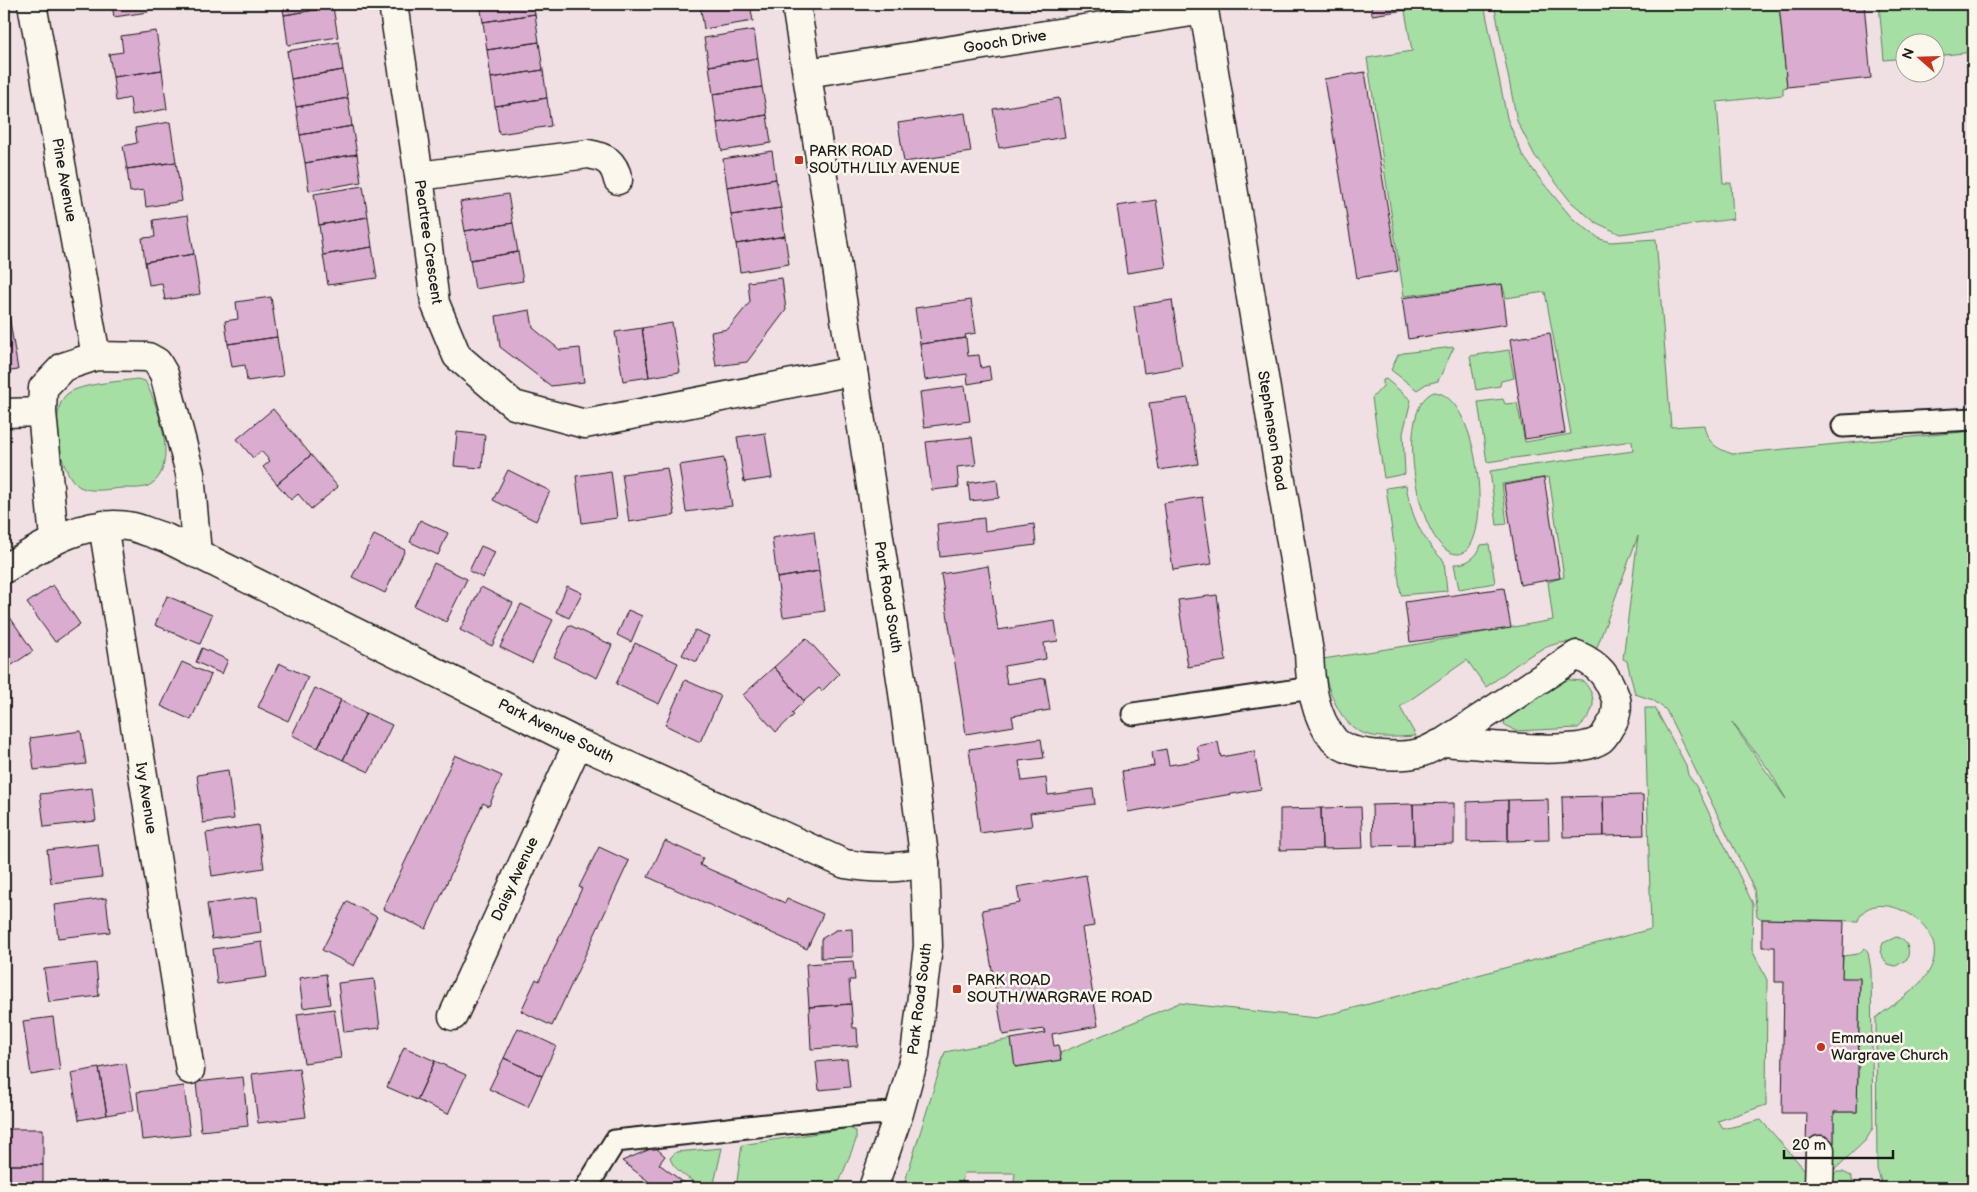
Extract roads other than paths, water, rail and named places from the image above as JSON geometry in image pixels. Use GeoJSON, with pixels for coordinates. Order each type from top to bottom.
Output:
{"type":"FeatureCollection","features":[{"type":"Feature","properties":{"kind":"street","name":"Pine Avenue"},"geometry":{"type":"LineString","coordinates":[[32,4],[96,356]]}},
{"type":"Feature","properties":{"kind":"street","name":"Peartree Crescent"},"geometry":{"type":"LineString","coordinates":[[393,4],[419,176],[435,303],[457,356],[514,405],[585,424],[854,372]]}},
{"type":"Feature","properties":{"kind":"street","name":"Park Road South"},"geometry":{"type":"LineString","coordinates":[[796,4],[902,685],[925,863],[928,946],[915,1055],[899,1113],[873,1188]]}},
{"type":"Feature","properties":{"kind":"street","name":"Gooch Drive"},"geometry":{"type":"LineString","coordinates":[[807,74],[1204,7]]}},
{"type":"Feature","properties":{"kind":"street","name":"Stephenson Road"},"geometry":{"type":"LineString","coordinates":[[1204,7],[1309,652],[1312,688],[1321,719],[1335,741],[1359,752],[1389,757],[1420,753],[1444,742],[1577,656],[1592,662],[1606,675],[1617,702],[1614,720],[1601,740],[1579,748],[1558,749],[1444,742]]}},
{"type":"Feature","properties":{"kind":"street"},"geometry":{"type":"LineString","coordinates":[[419,176],[588,154],[602,156],[615,166],[618,180]]}},
{"type":"Feature","properties":{"kind":"street"},"geometry":{"type":"LineString","coordinates":[[54,539],[42,412],[43,388],[63,367],[96,356],[148,357],[157,362],[164,374],[190,473],[197,554]]}},
{"type":"Feature","properties":{"kind":"street"},"geometry":{"type":"LineString","coordinates":[[4,413],[42,412]]}},
{"type":"Feature","properties":{"kind":"street","name":"Park Avenue South"},"geometry":{"type":"LineString","coordinates":[[4,569],[54,539],[103,525],[132,527],[166,538],[578,743],[846,864],[868,868],[901,868],[925,863]]}},
{"type":"Feature","properties":{"kind":"street","name":"Ivy Avenue"},"geometry":{"type":"LineString","coordinates":[[103,525],[190,1070]]}},
{"type":"Feature","properties":{"kind":"street","name":"Daisy Avenue"},"geometry":{"type":"LineString","coordinates":[[453,1016],[578,743]]}},
{"type":"Feature","properties":{"kind":"street"},"geometry":{"type":"LineString","coordinates":[[1819,1188],[1820,1150]]}},
{"type":"Feature","properties":{"kind":"lane"},"geometry":{"type":"LineString","coordinates":[[1843,426],[1894,425],[1973,419]]}},
{"type":"Feature","properties":{"kind":"lane"},"geometry":{"type":"LineString","coordinates":[[1132,714],[1312,688]]}},
{"type":"Feature","properties":{"kind":"lane"},"geometry":{"type":"LineString","coordinates":[[586,1188],[615,1141],[871,1114],[899,1113]]}},
{"type":"Feature","properties":{"kind":"place","name":"PARK ROAD SOUTH/LILY AVENUE"},"geometry":{"type":"Point","coordinates":[799,160]}},
{"type":"Feature","properties":{"kind":"place","name":"PARK ROAD SOUTH/WARGRAVE ROAD"},"geometry":{"type":"Point","coordinates":[957,989]}},
{"type":"Feature","properties":{"kind":"place","name":"Emmanuel Wargrave Church"},"geometry":{"type":"Point","coordinates":[1821,1047]}}]}
